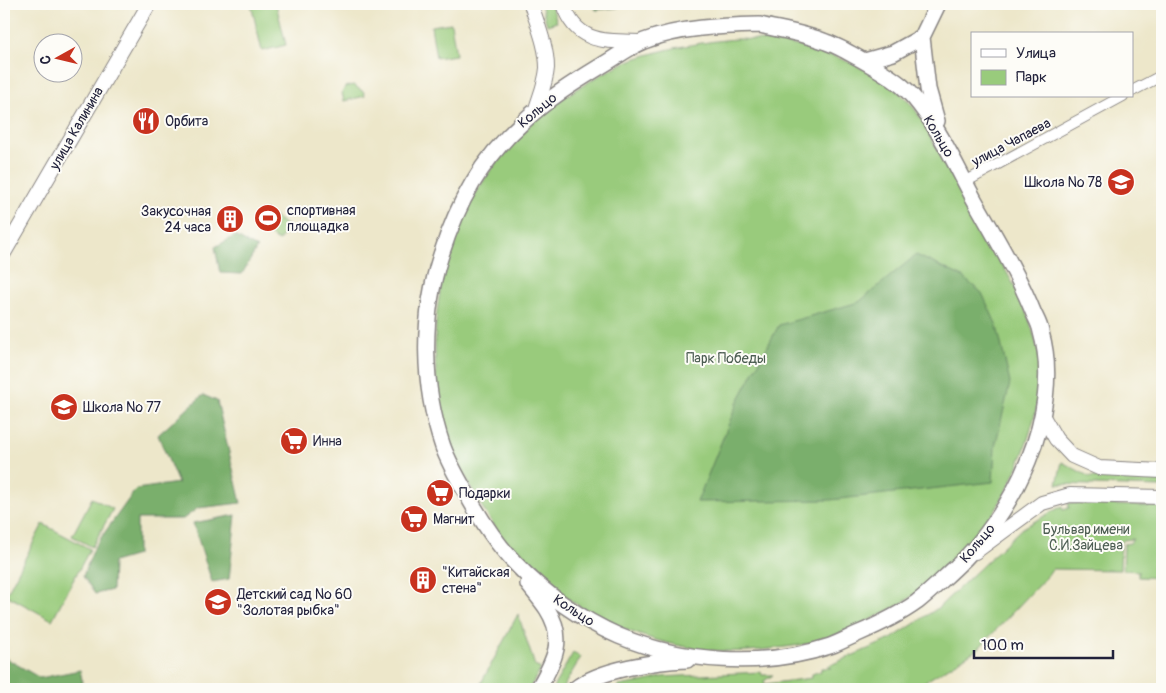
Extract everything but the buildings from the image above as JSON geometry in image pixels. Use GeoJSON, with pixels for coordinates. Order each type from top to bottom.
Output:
{"type":"FeatureCollection","features":[{"type":"Feature","properties":{"kind":"main road","name":"улица Калинина"},"geometry":{"type":"LineString","coordinates":[[4,252],[148,4]]}},
{"type":"Feature","properties":{"kind":"main road"},"geometry":{"type":"LineString","coordinates":[[531,4],[545,50],[547,68],[536,109]]}},
{"type":"Feature","properties":{"kind":"main road"},"geometry":{"type":"LineString","coordinates":[[563,4],[574,26],[587,36],[604,41],[640,42]]}},
{"type":"Feature","properties":{"kind":"main road"},"geometry":{"type":"LineString","coordinates":[[938,4],[922,37],[928,89],[940,133]]}},
{"type":"Feature","properties":{"kind":"main road","name":"Кольцо"},"geometry":{"type":"LineString","coordinates":[[760,25],[826,41],[865,61],[898,82],[909,91],[940,133],[1019,280],[1041,331],[1047,376],[1042,415],[1033,448],[1015,491],[994,523],[964,560],[916,603],[895,616],[831,646],[772,658],[747,660],[714,659],[657,649],[621,637],[595,624],[571,610],[515,564],[484,524],[454,473],[444,450],[435,420],[428,375],[427,336],[432,291],[438,263],[461,202],[490,155],[536,109],[640,42],[688,30],[715,26],[760,25]]}},
{"type":"Feature","properties":{"kind":"main road"},"geometry":{"type":"LineString","coordinates":[[865,61],[893,53],[922,37]]}},
{"type":"Feature","properties":{"kind":"main road"},"geometry":{"type":"LineString","coordinates":[[1042,415],[1056,439],[1072,456],[1100,468],[1162,471]]}},
{"type":"Feature","properties":{"kind":"main road"},"geometry":{"type":"LineString","coordinates":[[964,560],[1042,502],[1070,495],[1162,497]]}},
{"type":"Feature","properties":{"kind":"main road"},"geometry":{"type":"LineString","coordinates":[[515,564],[548,610],[555,625],[557,641],[555,653],[552,664],[538,689]]}},
{"type":"Feature","properties":{"kind":"main road"},"geometry":{"type":"LineString","coordinates":[[575,689],[588,681],[606,674],[630,668],[663,662],[714,659]]}},
{"type":"Feature","properties":{"kind":"street"},"geometry":{"type":"LineString","coordinates":[[1134,90],[1159,76]]}},
{"type":"Feature","properties":{"kind":"street","name":"улица Чапаева"},"geometry":{"type":"LineString","coordinates":[[965,182],[1119,98]]}},
{"type":"Feature","properties":{"kind":"green space"},"geometry":{"type":"Polygon","coordinates":[[[251,4],[276,4],[286,45],[262,51],[251,4]]]}},
{"type":"Feature","properties":{"kind":"green space"},"geometry":{"type":"Polygon","coordinates":[[[541,4],[551,4],[557,22],[547,25],[541,4]]]}},
{"type":"Feature","properties":{"kind":"green space"},"geometry":{"type":"Polygon","coordinates":[[[593,4],[634,4],[632,6],[596,10],[593,4]]]}},
{"type":"Feature","properties":{"kind":"green space"},"geometry":{"type":"Polygon","coordinates":[[[451,23],[456,55],[436,58],[431,26],[451,23]]]}},
{"type":"Feature","properties":{"kind":"green space","name":"Парк Победы"},"geometry":{"type":"Polygon","coordinates":[[[736,39],[793,45],[830,55],[865,70],[903,96],[918,113],[1015,287],[1032,329],[1038,351],[1041,383],[1026,444],[1005,494],[985,524],[933,581],[918,593],[889,610],[824,640],[788,647],[724,651],[670,644],[644,636],[594,615],[549,584],[519,556],[503,538],[486,513],[453,450],[443,421],[439,400],[435,343],[439,295],[448,256],[457,231],[484,180],[501,155],[520,134],[563,98],[598,76],[622,64],[646,55],[672,49],[736,39]]]}},
{"type":"Feature","properties":{"kind":"green space"},"geometry":{"type":"Polygon","coordinates":[[[353,85],[364,92],[365,96],[344,101],[342,93],[345,87],[353,85]]]}},
{"type":"Feature","properties":{"kind":"green space","name":"спортивная площадка"},"geometry":{"type":"Polygon","coordinates":[[[265,210],[289,227],[279,241],[256,227],[265,210]]]}},
{"type":"Feature","properties":{"kind":"green space"},"geometry":{"type":"Polygon","coordinates":[[[235,236],[257,248],[242,274],[220,273],[215,247],[235,236]]]}},
{"type":"Feature","properties":{"kind":"green space"},"geometry":{"type":"Polygon","coordinates":[[[916,255],[961,276],[982,293],[997,326],[1010,383],[995,447],[993,482],[830,500],[697,502],[738,401],[779,325],[859,302],[916,255]]]}},
{"type":"Feature","properties":{"kind":"green space"},"geometry":{"type":"Polygon","coordinates":[[[203,395],[217,401],[241,503],[198,508],[183,519],[137,519],[137,555],[113,562],[112,590],[95,594],[83,576],[95,546],[136,489],[178,483],[158,435],[203,395]]]}},
{"type":"Feature","properties":{"kind":"green space"},"geometry":{"type":"Polygon","coordinates":[[[1062,462],[1090,477],[1162,479],[1162,487],[1057,484],[1062,462]]]}},
{"type":"Feature","properties":{"kind":"green space"},"geometry":{"type":"Polygon","coordinates":[[[92,498],[113,509],[92,547],[72,536],[92,498]]]}},
{"type":"Feature","properties":{"kind":"green space","name":"Бульвар имени С.И.Зайцева"},"geometry":{"type":"Polygon","coordinates":[[[1068,503],[1162,507],[1162,578],[1138,577],[1138,571],[1123,570],[1124,544],[1130,543],[1133,539],[1124,540],[1121,543],[1120,570],[1052,569],[978,649],[913,689],[614,689],[619,686],[662,677],[761,672],[762,675],[773,675],[764,681],[765,684],[812,678],[812,674],[821,671],[821,668],[831,668],[828,666],[891,639],[938,608],[1021,529],[1062,506],[1063,510],[1069,508],[1068,503]]]}},
{"type":"Feature","properties":{"kind":"green space"},"geometry":{"type":"Polygon","coordinates":[[[236,515],[229,579],[212,582],[193,523],[236,515]]]}},
{"type":"Feature","properties":{"kind":"green space"},"geometry":{"type":"Polygon","coordinates":[[[43,524],[90,549],[52,620],[6,595],[43,524]]]}},
{"type":"Feature","properties":{"kind":"green space"},"geometry":{"type":"Polygon","coordinates":[[[518,614],[535,666],[541,669],[529,689],[478,689],[518,614]]]}},
{"type":"Feature","properties":{"kind":"green space"},"geometry":{"type":"Polygon","coordinates":[[[573,653],[581,657],[562,689],[552,689],[573,653]]]}},
{"type":"Feature","properties":{"kind":"green space"},"geometry":{"type":"Polygon","coordinates":[[[4,657],[40,678],[80,670],[84,689],[4,689],[4,657]]]}},
{"type":"Feature","properties":{"kind":"place","name":"Орбита"},"geometry":{"type":"Point","coordinates":[146,121]}},
{"type":"Feature","properties":{"kind":"place","name":"Школа № 78"},"geometry":{"type":"Point","coordinates":[1121,182]}},
{"type":"Feature","properties":{"kind":"place","name":"спортивная площадка"},"geometry":{"type":"Point","coordinates":[268,218]}},
{"type":"Feature","properties":{"kind":"place","name":"Закусочная 24 часа"},"geometry":{"type":"Point","coordinates":[230,219]}},
{"type":"Feature","properties":{"kind":"place","name":"Школа № 77"},"geometry":{"type":"Point","coordinates":[64,407]}},
{"type":"Feature","properties":{"kind":"place","name":"Инна"},"geometry":{"type":"Point","coordinates":[294,441]}},
{"type":"Feature","properties":{"kind":"place","name":"Подарки"},"geometry":{"type":"Point","coordinates":[440,493]}},
{"type":"Feature","properties":{"kind":"place","name":"Магнит"},"geometry":{"type":"Point","coordinates":[414,519]}},
{"type":"Feature","properties":{"kind":"place","name":"\"Китайская стена\""},"geometry":{"type":"Point","coordinates":[423,580]}},
{"type":"Feature","properties":{"kind":"place","name":"Детский сад № 60 \"Золотая рыбка\""},"geometry":{"type":"Point","coordinates":[218,602]}}]}
